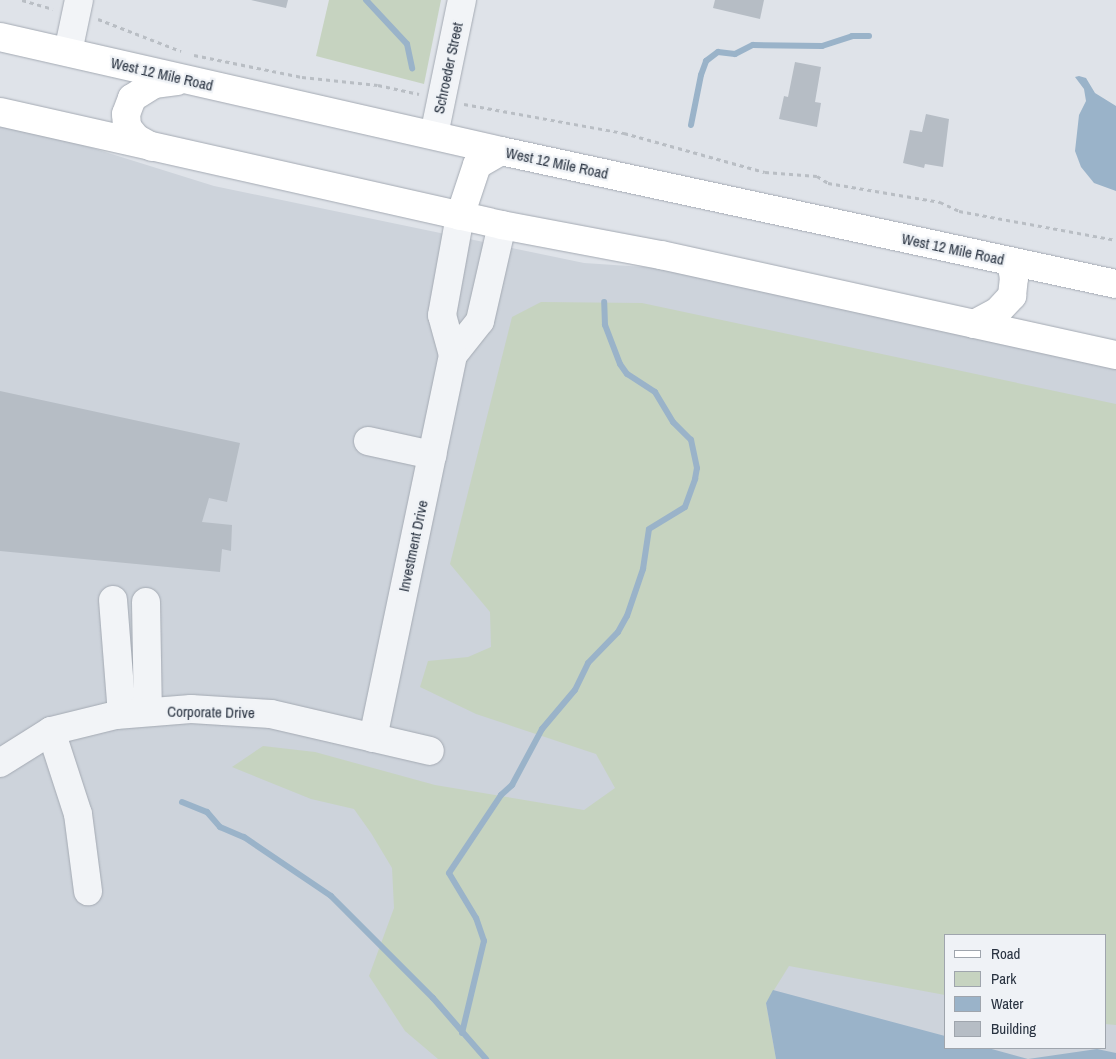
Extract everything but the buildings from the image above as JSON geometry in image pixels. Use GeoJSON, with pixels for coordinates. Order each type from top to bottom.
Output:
{"type":"FeatureCollection","features":[{"type":"Feature","properties":{"kind":"main road","name":"West 12 Mile Road"},"geometry":{"type":"LineString","coordinates":[[0,37],[501,151],[1116,284]]}},
{"type":"Feature","properties":{"kind":"main road"},"geometry":{"type":"LineString","coordinates":[[156,149],[136,138],[127,127],[126,114],[132,98],[154,84],[186,80]]}},
{"type":"Feature","properties":{"kind":"main road"},"geometry":{"type":"LineString","coordinates":[[0,112],[156,149],[460,216],[661,255],[1116,355]]}},
{"type":"Feature","properties":{"kind":"main road"},"geometry":{"type":"LineString","coordinates":[[460,216],[477,165],[501,151]]}},
{"type":"Feature","properties":{"kind":"main road"},"geometry":{"type":"LineString","coordinates":[[974,324],[998,311],[1012,296],[1014,278],[1011,262]]}},
{"type":"Feature","properties":{"kind":"street","name":"Schroeder Street"},"geometry":{"type":"LineString","coordinates":[[434,135],[462,0]]}},
{"type":"Feature","properties":{"kind":"street"},"geometry":{"type":"LineString","coordinates":[[68,52],[77,7]]}},
{"type":"Feature","properties":{"kind":"street","name":"Investment Drive"},"geometry":{"type":"LineString","coordinates":[[453,355],[442,315],[460,216]]}},
{"type":"Feature","properties":{"kind":"street","name":"Investment Drive"},"geometry":{"type":"LineString","coordinates":[[372,738],[453,355],[480,321],[502,225]]}},
{"type":"Feature","properties":{"kind":"street"},"geometry":{"type":"LineString","coordinates":[[368,441],[432,454]]}},
{"type":"Feature","properties":{"kind":"street"},"geometry":{"type":"LineString","coordinates":[[113,600],[135,713]]}},
{"type":"Feature","properties":{"kind":"street"},"geometry":{"type":"LineString","coordinates":[[135,713],[146,602]]}},
{"type":"Feature","properties":{"kind":"street","name":"Corporate Drive"},"geometry":{"type":"LineString","coordinates":[[0,763],[51,731],[135,713],[191,708],[270,714],[430,751]]}},
{"type":"Feature","properties":{"kind":"street"},"geometry":{"type":"LineString","coordinates":[[51,731],[78,814],[88,891]]}},
{"type":"Feature","properties":{"kind":"path"},"geometry":{"type":"LineString","coordinates":[[22,0],[77,7],[192,54],[325,81],[386,86],[441,99],[624,133],[765,172],[817,176],[828,183],[940,202],[959,211],[1116,240]]}},
{"type":"Feature","properties":{"kind":"shaded area"},"geometry":{"type":"Polygon","coordinates":[[[0,125],[70,141],[214,186],[584,263],[659,268],[1116,367],[1116,1059],[0,1059],[0,125]]]}},
{"type":"Feature","properties":{"kind":"green space"},"geometry":{"type":"Polygon","coordinates":[[[329,0],[441,0],[424,84],[316,56],[329,0]]]}},
{"type":"Feature","properties":{"kind":"green space"},"geometry":{"type":"Polygon","coordinates":[[[541,302],[642,303],[1116,404],[1116,1025],[1106,1024],[1106,934],[944,934],[944,995],[789,966],[766,1003],[776,1059],[438,1059],[405,1031],[369,976],[394,908],[392,868],[371,833],[354,809],[311,799],[232,767],[263,746],[315,752],[435,785],[584,810],[615,788],[596,754],[476,714],[420,687],[428,661],[468,657],[491,647],[490,612],[450,564],[512,317],[541,302]]]}},
{"type":"Feature","properties":{"kind":"water"},"geometry":{"type":"Polygon","coordinates":[[[1075,77],[1086,78],[1095,93],[1116,106],[1116,191],[1094,183],[1081,167],[1075,151],[1079,115],[1086,101],[1084,89],[1075,77]]]}},
{"type":"Feature","properties":{"kind":"water"},"geometry":{"type":"Polygon","coordinates":[[[773,990],[944,1036],[944,1049],[992,1049],[1028,1059],[776,1059],[766,1003],[773,990]]]}},
{"type":"Feature","properties":{"kind":"water"},"geometry":{"type":"Polygon","coordinates":[[[1097,1049],[1116,1053],[1116,1059],[1028,1059],[1097,1049]]]}},
{"type":"Feature","properties":{"kind":"waterway"},"geometry":{"type":"LineString","coordinates":[[366,0],[407,44],[412,68]]}},
{"type":"Feature","properties":{"kind":"waterway"},"geometry":{"type":"LineString","coordinates":[[691,125],[701,75],[706,61],[718,52],[735,54],[753,45],[822,46],[852,36],[869,36]]}},
{"type":"Feature","properties":{"kind":"waterway"},"geometry":{"type":"LineString","coordinates":[[462,1033],[484,941],[476,918],[449,873],[501,795],[512,785],[542,729],[575,690],[588,663],[618,632],[627,616],[643,569],[649,529],[685,507],[695,479],[697,468],[691,440],[673,422],[655,392],[627,374],[620,364],[605,325],[604,302]]}},
{"type":"Feature","properties":{"kind":"waterway"},"geometry":{"type":"LineString","coordinates":[[182,802],[207,812],[220,827],[244,837],[331,896],[433,998],[486,1059]]}}]}
